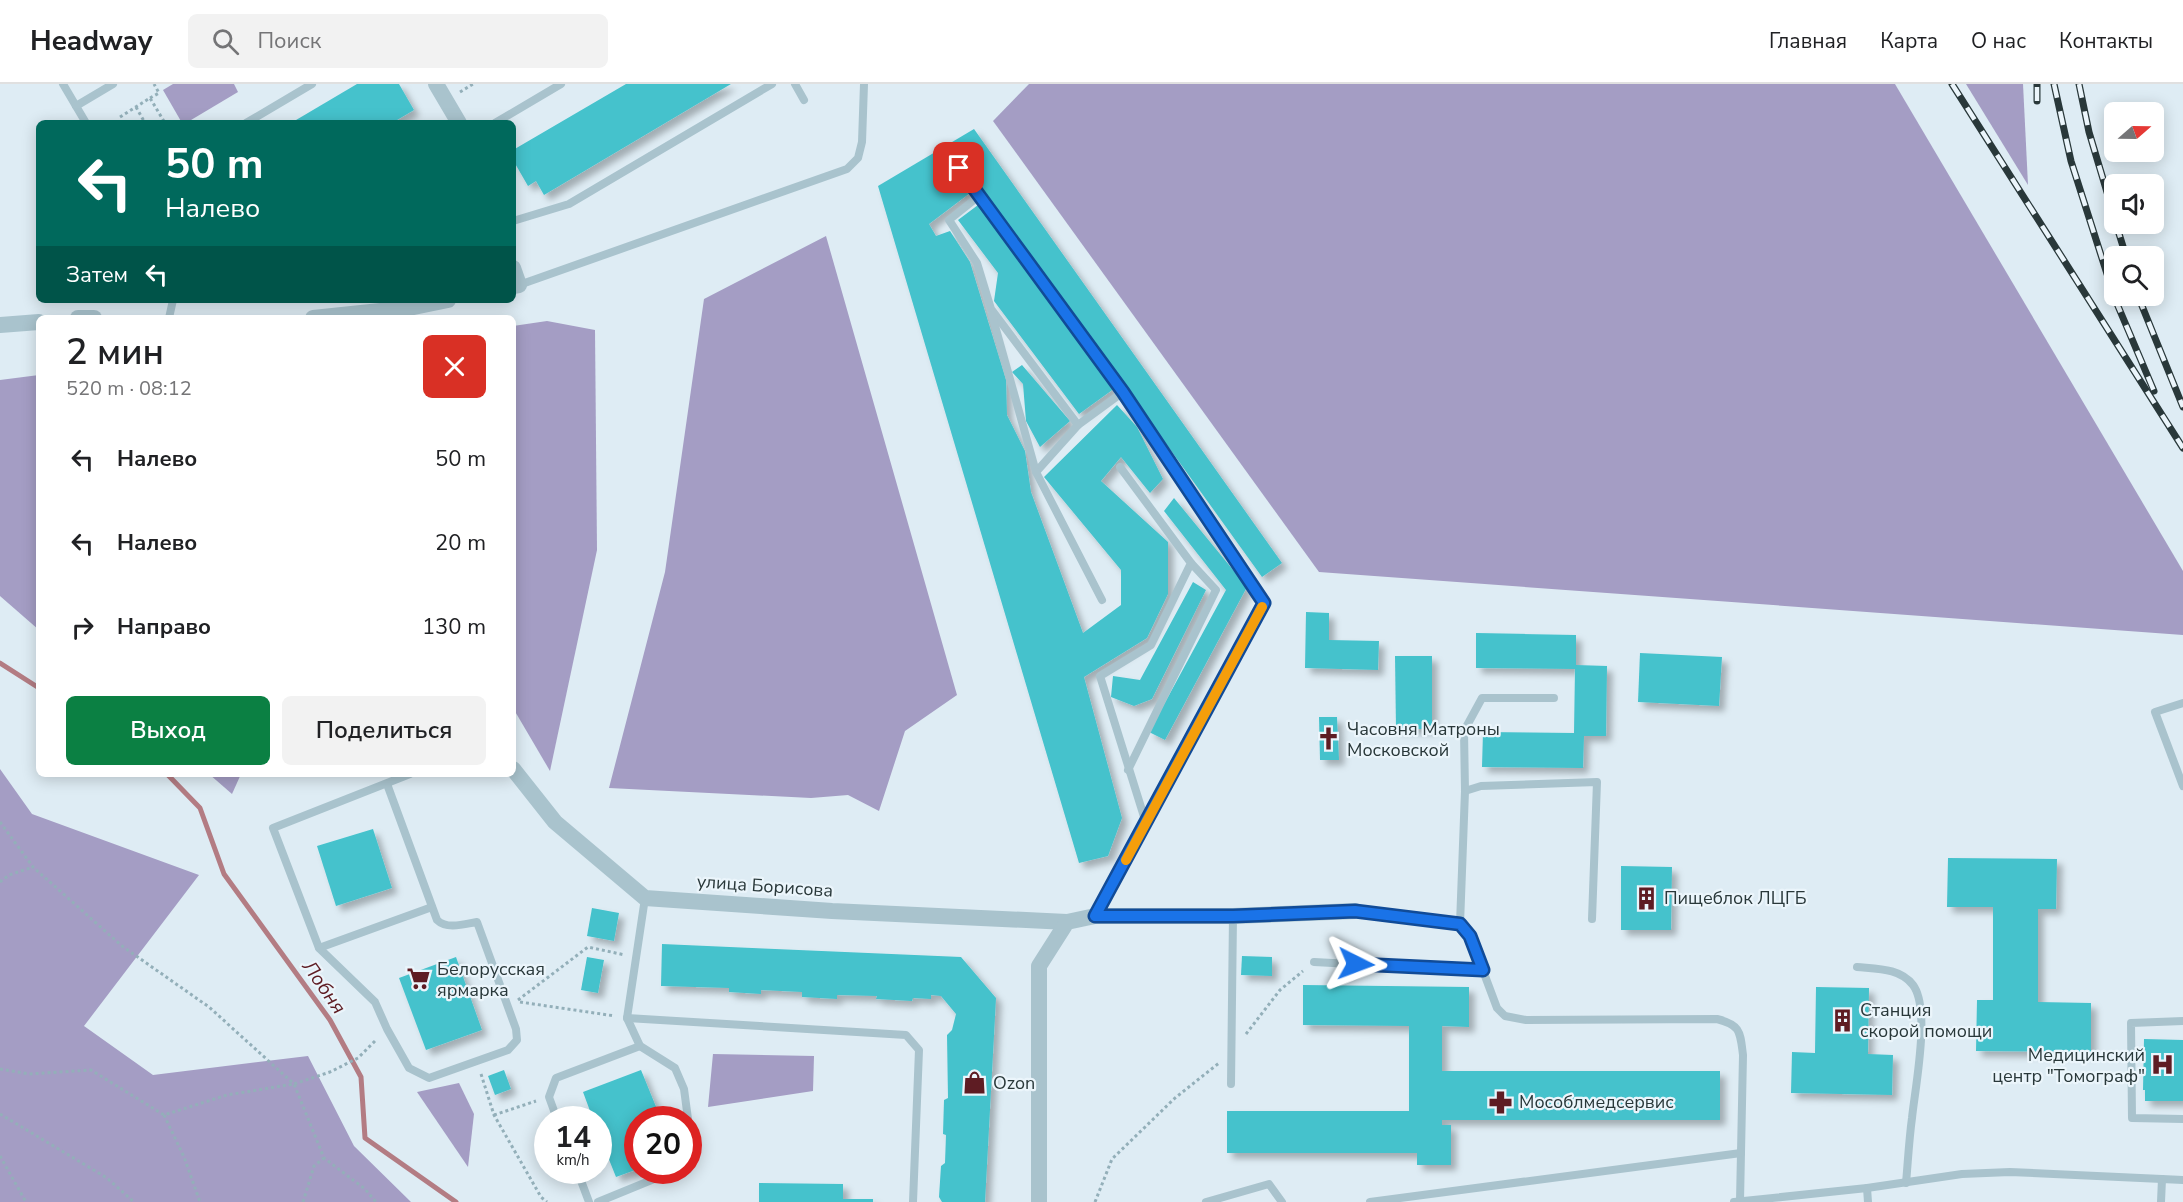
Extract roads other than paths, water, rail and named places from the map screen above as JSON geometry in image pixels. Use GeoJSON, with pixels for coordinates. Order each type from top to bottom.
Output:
{"type":"FeatureCollection","features":[{"type":"Feature","properties":{"kind":"street"},"geometry":{"type":"LineString","coordinates":[[436,84],[457,120]]}},
{"type":"Feature","properties":{"kind":"street"},"geometry":{"type":"LineString","coordinates":[[342,315],[433,303]]}},
{"type":"Feature","properties":{"kind":"street"},"geometry":{"type":"LineString","coordinates":[[0,325],[36,322]]}},
{"type":"Feature","properties":{"kind":"street"},"geometry":{"type":"LineString","coordinates":[[516,773],[555,822],[645,898]]}},
{"type":"Feature","properties":{"kind":"street","name":"улица Борисова"},"geometry":{"type":"LineString","coordinates":[[645,898],[832,911],[1067,921],[1095,916],[1233,916],[1355,911]]}},
{"type":"Feature","properties":{"kind":"street"},"geometry":{"type":"LineString","coordinates":[[1039,1202],[1039,966],[1067,921]]}},
{"type":"Feature","properties":{"kind":"lane"},"geometry":{"type":"LineString","coordinates":[[63,84],[84,120]]}},
{"type":"Feature","properties":{"kind":"lane"},"geometry":{"type":"LineString","coordinates":[[76,106],[113,84]]}},
{"type":"Feature","properties":{"kind":"lane"},"geometry":{"type":"LineString","coordinates":[[251,120],[312,84]]}},
{"type":"Feature","properties":{"kind":"lane"},"geometry":{"type":"LineString","coordinates":[[500,120],[561,84]]}},
{"type":"Feature","properties":{"kind":"lane"},"geometry":{"type":"LineString","coordinates":[[516,220],[569,204],[772,84]]}},
{"type":"Feature","properties":{"kind":"lane"},"geometry":{"type":"LineString","coordinates":[[795,84],[804,100]]}},
{"type":"Feature","properties":{"kind":"lane"},"geometry":{"type":"LineString","coordinates":[[516,286],[847,169],[858,158],[862,142],[864,84]]}},
{"type":"Feature","properties":{"kind":"lane"},"geometry":{"type":"LineString","coordinates":[[959,168],[1123,392],[1264,603],[1095,916]]}},
{"type":"Feature","properties":{"kind":"lane"},"geometry":{"type":"LineString","coordinates":[[979,196],[949,220],[977,263],[1036,472],[1102,600]]}},
{"type":"Feature","properties":{"kind":"lane"},"geometry":{"type":"LineString","coordinates":[[991,309],[1078,425]]}},
{"type":"Feature","properties":{"kind":"lane"},"geometry":{"type":"LineString","coordinates":[[1036,472],[1078,425],[1123,392]]}},
{"type":"Feature","properties":{"kind":"lane"},"geometry":{"type":"LineString","coordinates":[[1120,467],[1191,563],[1216,590],[1128,770]]}},
{"type":"Feature","properties":{"kind":"lane"},"geometry":{"type":"LineString","coordinates":[[1146,823],[1100,676],[1151,645],[1191,563]]}},
{"type":"Feature","properties":{"kind":"lane"},"geometry":{"type":"LineString","coordinates":[[1554,698],[1482,698],[1464,731],[1465,791],[1460,924],[1470,936],[1497,1008],[1505,1016],[1526,1020],[1717,1019],[1737,1027],[1740,1032],[1743,1055],[1741,1153],[1737,1202],[1867,1188],[1962,1174],[2010,1172],[2183,1180]]}},
{"type":"Feature","properties":{"kind":"lane"},"geometry":{"type":"LineString","coordinates":[[2183,704],[2155,712],[2183,786]]}},
{"type":"Feature","properties":{"kind":"lane"},"geometry":{"type":"LineString","coordinates":[[387,784],[437,920],[442,925],[477,922],[516,1029],[517,1040],[508,1050],[429,1078],[409,1068],[375,1002],[319,948],[273,828],[403,777]]}},
{"type":"Feature","properties":{"kind":"lane"},"geometry":{"type":"LineString","coordinates":[[1465,791],[1481,786],[1597,782],[1592,919]]}},
{"type":"Feature","properties":{"kind":"lane"},"geometry":{"type":"LineString","coordinates":[[645,898],[627,1018],[640,1046],[675,1068],[684,1089],[686,1106]]}},
{"type":"Feature","properties":{"kind":"lane"},"geometry":{"type":"LineString","coordinates":[[319,948],[432,907]]}},
{"type":"Feature","properties":{"kind":"lane"},"geometry":{"type":"LineString","coordinates":[[1355,911],[1460,924]]}},
{"type":"Feature","properties":{"kind":"lane"},"geometry":{"type":"LineString","coordinates":[[1231,1084],[1233,916]]}},
{"type":"Feature","properties":{"kind":"lane"},"geometry":{"type":"LineString","coordinates":[[1314,962],[1483,970]]}},
{"type":"Feature","properties":{"kind":"lane"},"geometry":{"type":"LineString","coordinates":[[1857,967],[1886,970],[1904,976],[1914,987],[1920,1006],[1921,1037],[1906,1183]]}},
{"type":"Feature","properties":{"kind":"lane"},"geometry":{"type":"LineString","coordinates":[[627,1018],[906,1035],[919,1050],[913,1202]]}},
{"type":"Feature","properties":{"kind":"lane"},"geometry":{"type":"LineString","coordinates":[[2183,1021],[2131,1023],[2132,1119],[2183,1119]]}},
{"type":"Feature","properties":{"kind":"lane"},"geometry":{"type":"LineString","coordinates":[[552,1106],[549,1097],[556,1078],[640,1046]]}},
{"type":"Feature","properties":{"kind":"lane"},"geometry":{"type":"LineString","coordinates":[[1370,1202],[1741,1153]]}},
{"type":"Feature","properties":{"kind":"lane"},"geometry":{"type":"LineString","coordinates":[[2161,1202],[2162,1179]]}},
{"type":"Feature","properties":{"kind":"lane"},"geometry":{"type":"LineString","coordinates":[[582,1184],[589,1202]]}},
{"type":"Feature","properties":{"kind":"lane"},"geometry":{"type":"LineString","coordinates":[[598,1202],[642,1184]]}},
{"type":"Feature","properties":{"kind":"lane"},"geometry":{"type":"LineString","coordinates":[[1206,1202],[1269,1184],[1282,1202]]}},
{"type":"Feature","properties":{"kind":"lane"},"geometry":{"type":"LineString","coordinates":[[1867,1188],[1868,1202]]}},
{"type":"Feature","properties":{"kind":"waterway","name":"Лобня"},"geometry":{"type":"LineString","coordinates":[[0,663],[36,686]]}},
{"type":"Feature","properties":{"kind":"waterway","name":"Лобня"},"geometry":{"type":"LineString","coordinates":[[170,777],[200,808],[224,874],[330,1020],[361,1077],[365,1138],[456,1202]]}},
{"type":"Feature","properties":{"kind":"railway"},"geometry":{"type":"LineString","coordinates":[[1952,84],[2183,448]]}},
{"type":"Feature","properties":{"kind":"railway"},"geometry":{"type":"LineString","coordinates":[[2037,84],[2037,101]]}},
{"type":"Feature","properties":{"kind":"railway"},"geometry":{"type":"LineString","coordinates":[[2054,84],[2071,161],[2115,299],[2154,391]]}},
{"type":"Feature","properties":{"kind":"railway"},"geometry":{"type":"LineString","coordinates":[[2079,84],[2089,132],[2104,182]]}},
{"type":"Feature","properties":{"kind":"railway"},"geometry":{"type":"LineString","coordinates":[[2119,234],[2123,246]]}},
{"type":"Feature","properties":{"kind":"railway"},"geometry":{"type":"LineString","coordinates":[[2142,306],[2183,407]]}},
{"type":"Feature","properties":{"kind":"place","name":"Часовня Матроны Московской"},"geometry":{"type":"Point","coordinates":[1329,739]}},
{"type":"Feature","properties":{"kind":"place","name":"Пищеблок ЛЦГБ"},"geometry":{"type":"Point","coordinates":[1646,898]}},
{"type":"Feature","properties":{"kind":"place","name":"Белорусская ярмарка"},"geometry":{"type":"Point","coordinates":[419,979]}},
{"type":"Feature","properties":{"kind":"place","name":"Станция скорой помощи"},"geometry":{"type":"Point","coordinates":[1842,1020]}},
{"type":"Feature","properties":{"kind":"place","name":"Медицинский центр \"Томограф\""},"geometry":{"type":"Point","coordinates":[2163,1065]}},
{"type":"Feature","properties":{"kind":"place","name":"Ozon"},"geometry":{"type":"Point","coordinates":[975,1083]}},
{"type":"Feature","properties":{"kind":"place","name":"Мособлмедсервис"},"geometry":{"type":"Point","coordinates":[1501,1102]}}]}
